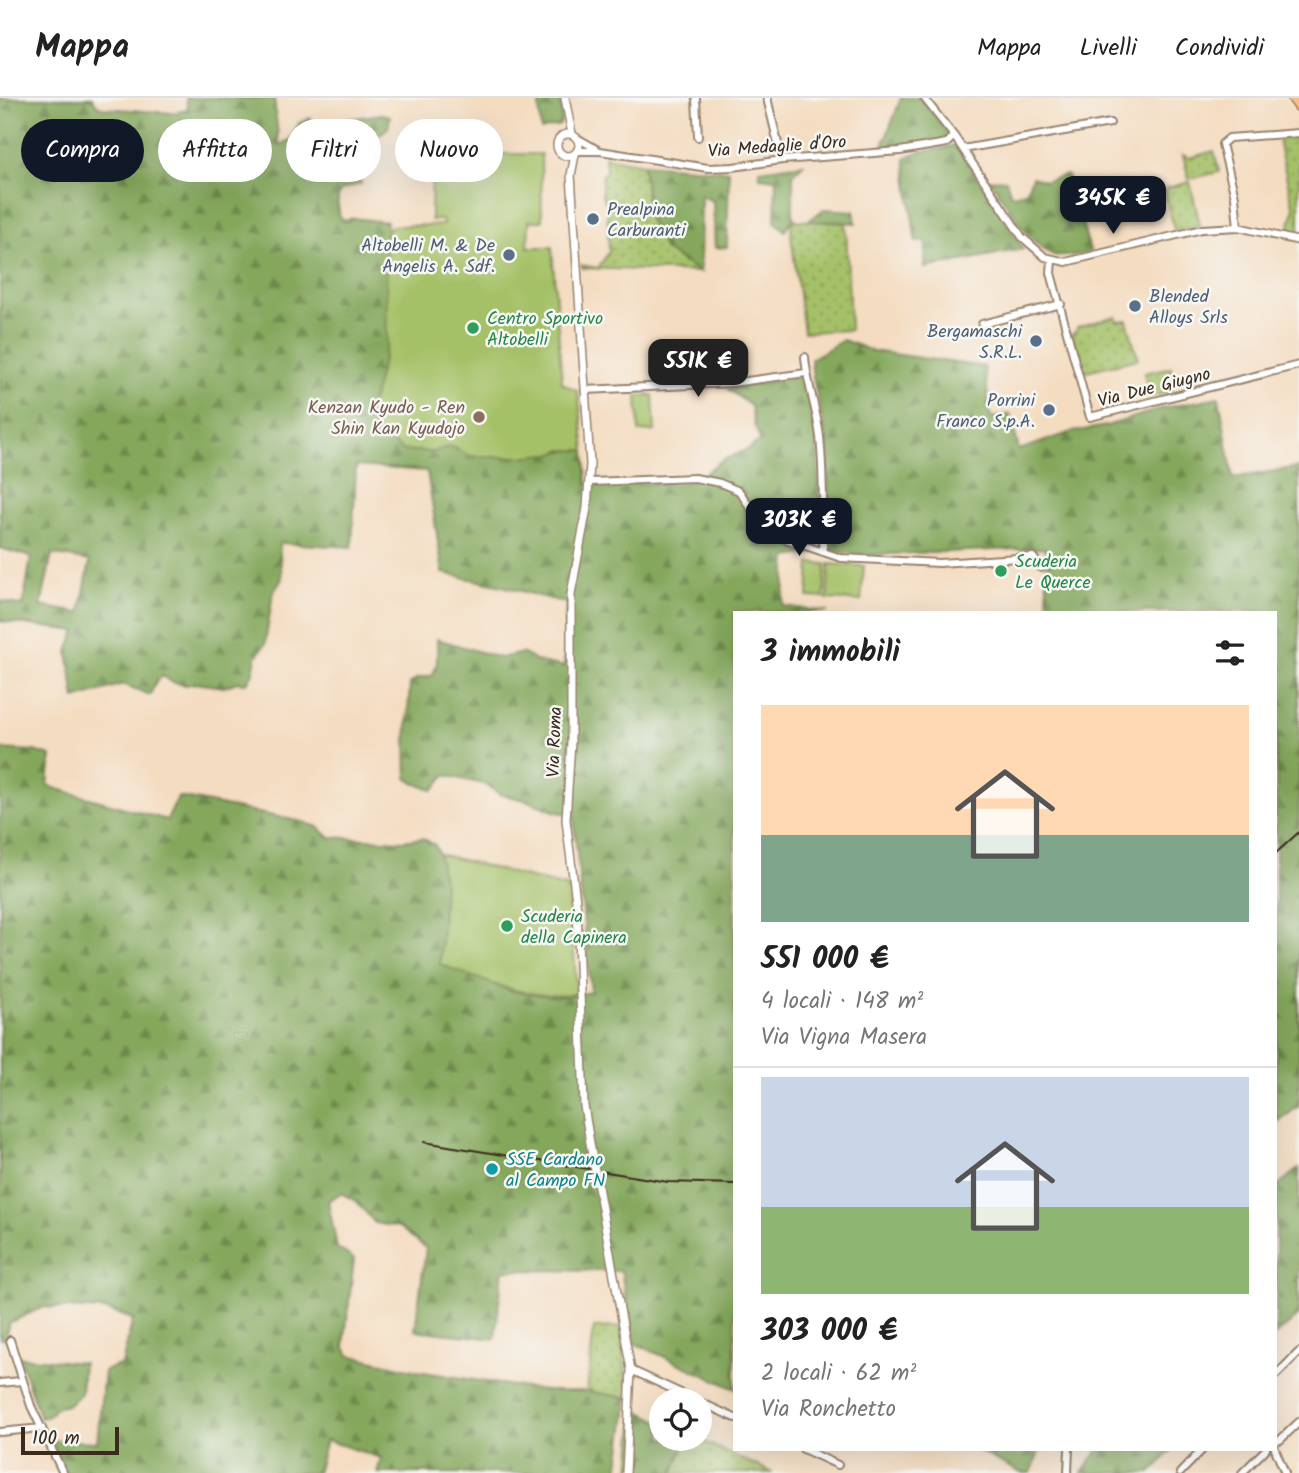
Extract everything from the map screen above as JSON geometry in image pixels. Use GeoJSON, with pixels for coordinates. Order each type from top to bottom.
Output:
{"type":"FeatureCollection","features":[{"type":"Feature","properties":{"kind":"main road"},"geometry":{"type":"LineString","coordinates":[[1293,98],[1299,106]]}},
{"type":"Feature","properties":{"kind":"street","name":"Via Roma"},"geometry":{"type":"LineString","coordinates":[[565,98],[572,134]]}},
{"type":"Feature","properties":{"kind":"street"},"geometry":{"type":"LineString","coordinates":[[696,98],[698,137]]}},
{"type":"Feature","properties":{"kind":"street"},"geometry":{"type":"LineString","coordinates":[[767,98],[782,160]]}},
{"type":"Feature","properties":{"kind":"street"},"geometry":{"type":"LineString","coordinates":[[924,98],[954,136],[1023,237],[1038,252],[1052,260],[1066,262],[1202,229],[1238,228],[1299,241]]}},
{"type":"Feature","properties":{"kind":"street","name":"Via Roma"},"geometry":{"type":"LineString","coordinates":[[566,114],[557,146],[571,175]]}},
{"type":"Feature","properties":{"kind":"street"},"geometry":{"type":"LineString","coordinates":[[963,149],[1110,123]]}},
{"type":"Feature","properties":{"kind":"street"},"geometry":{"type":"LineString","coordinates":[[1238,228],[1235,197],[1222,144],[1225,139],[1299,133]]}},
{"type":"Feature","properties":{"kind":"street"},"geometry":{"type":"LineString","coordinates":[[561,136],[572,134],[579,139]]}},
{"type":"Feature","properties":{"kind":"street","name":"Via Medaglie d'Oro"},"geometry":{"type":"LineString","coordinates":[[577,153],[600,151],[708,167],[733,167],[782,160],[900,151],[947,144],[954,136]]}},
{"type":"Feature","properties":{"kind":"street","name":"Via Roma"},"geometry":{"type":"LineString","coordinates":[[579,139],[571,175],[590,482],[571,594],[571,742],[566,820],[577,909],[584,1106],[631,1370],[626,1473]]}},
{"type":"Feature","properties":{"kind":"street","name":"Via Medaglie d'Oro"},"geometry":{"type":"LineString","coordinates":[[579,139],[600,151]]}},
{"type":"Feature","properties":{"kind":"street"},"geometry":{"type":"LineString","coordinates":[[561,153],[567,156],[577,153]]}},
{"type":"Feature","properties":{"kind":"street","name":"Via Due Giugno"},"geometry":{"type":"LineString","coordinates":[[1052,260],[1051,273],[1090,417],[1299,365]]}},
{"type":"Feature","properties":{"kind":"street"},"geometry":{"type":"LineString","coordinates":[[982,324],[1061,304]]}},
{"type":"Feature","properties":{"kind":"street"},"geometry":{"type":"LineString","coordinates":[[806,356],[806,373],[820,434],[824,498],[823,552]]}},
{"type":"Feature","properties":{"kind":"street"},"geometry":{"type":"LineString","coordinates":[[585,390],[732,383],[806,373]]}},
{"type":"Feature","properties":{"kind":"street"},"geometry":{"type":"LineString","coordinates":[[590,482],[695,478],[720,483],[739,491],[768,533],[841,558],[939,563],[1033,557],[1041,568]]}},
{"type":"Feature","properties":{"kind":"street"},"geometry":{"type":"LineString","coordinates":[[10,1340],[21,1381],[63,1473]]}},
{"type":"Feature","properties":{"kind":"street"},"geometry":{"type":"LineString","coordinates":[[1277,1374],[1299,1352]]}},
{"type":"Feature","properties":{"kind":"street"},"geometry":{"type":"LineString","coordinates":[[631,1370],[670,1388]]}},
{"type":"Feature","properties":{"kind":"street"},"geometry":{"type":"LineString","coordinates":[[0,1383],[21,1381]]}},
{"type":"Feature","properties":{"kind":"street"},"geometry":{"type":"LineString","coordinates":[[712,1407],[733,1417]]}},
{"type":"Feature","properties":{"kind":"street"},"geometry":{"type":"LineString","coordinates":[[1277,1441],[1299,1422]]}},
{"type":"Feature","properties":{"kind":"street"},"geometry":{"type":"LineString","coordinates":[[0,1432],[42,1428]]}},
{"type":"Feature","properties":{"kind":"street"},"geometry":{"type":"LineString","coordinates":[[807,1451],[838,1465]]}},
{"type":"Feature","properties":{"kind":"street"},"geometry":{"type":"LineString","coordinates":[[1068,1473],[1069,1451]]}},
{"type":"Feature","properties":{"kind":"street"},"geometry":{"type":"LineString","coordinates":[[1180,1473],[1201,1451]]}},
{"type":"Feature","properties":{"kind":"street"},"geometry":{"type":"LineString","coordinates":[[1242,1473],[1264,1451]]}},
{"type":"Feature","properties":{"kind":"street"},"geometry":{"type":"LineString","coordinates":[[1276,1451],[1285,1473]]}},
{"type":"Feature","properties":{"kind":"green space"},"geometry":{"type":"Polygon","coordinates":[[[0,98],[92,98],[97,105],[104,108],[171,113],[188,110],[186,98],[274,98],[279,145],[286,142],[286,182],[361,182],[341,190],[338,196],[340,217],[345,221],[353,218],[387,222],[387,345],[371,406],[374,427],[403,450],[432,452],[450,446],[472,456],[489,457],[585,450],[587,484],[684,483],[703,475],[722,460],[749,449],[760,440],[751,406],[728,389],[803,376],[817,434],[821,542],[811,553],[787,557],[783,606],[820,611],[733,611],[733,1388],[634,1343],[621,1271],[503,1270],[495,1339],[415,1330],[426,1248],[399,1227],[375,1223],[357,1202],[341,1193],[328,1201],[337,1248],[354,1259],[344,1346],[349,1355],[417,1371],[494,1383],[546,1391],[587,1391],[628,1398],[618,1473],[377,1473],[381,1458],[326,1440],[317,1473],[66,1473],[51,1440],[97,1442],[104,1371],[122,1364],[133,1319],[107,1310],[43,1307],[9,1323],[5,1338],[0,1339],[0,749],[34,751],[51,756],[48,785],[54,788],[167,820],[180,797],[303,822],[318,827],[329,837],[402,841],[422,838],[435,845],[441,859],[444,885],[440,964],[512,991],[559,997],[591,992],[573,814],[556,812],[526,800],[499,794],[488,785],[445,775],[433,790],[407,778],[406,743],[410,684],[416,679],[433,675],[437,663],[437,639],[500,658],[522,653],[536,661],[564,667],[566,603],[443,573],[427,471],[356,466],[352,547],[279,543],[282,579],[273,593],[265,644],[256,657],[253,673],[247,683],[237,682],[224,687],[195,683],[186,685],[172,682],[163,676],[156,681],[150,695],[123,684],[75,699],[68,651],[76,631],[0,621],[0,601],[23,606],[31,557],[0,548],[0,98]],[[52,554],[41,606],[80,613],[90,561],[52,554]]]}},
{"type":"Feature","properties":{"kind":"green space"},"geometry":{"type":"Polygon","coordinates":[[[549,98],[560,98],[562,118],[560,125],[541,130],[539,105],[549,98]]]}},
{"type":"Feature","properties":{"kind":"green space"},"geometry":{"type":"Polygon","coordinates":[[[901,98],[920,98],[949,133],[943,141],[882,148],[901,98]]]}},
{"type":"Feature","properties":{"kind":"green space"},"geometry":{"type":"Polygon","coordinates":[[[382,114],[390,116],[388,128],[381,133],[381,119],[348,119],[382,114]]]}},
{"type":"Feature","properties":{"kind":"green space"},"geometry":{"type":"Polygon","coordinates":[[[1299,137],[1299,233],[1288,231],[1294,210],[1278,140],[1299,137]]]}},
{"type":"Feature","properties":{"kind":"green space"},"geometry":{"type":"Polygon","coordinates":[[[956,144],[1023,249],[925,268],[926,242],[917,242],[915,239],[905,158],[956,144]]]}},
{"type":"Feature","properties":{"kind":"green space"},"geometry":{"type":"Polygon","coordinates":[[[1214,151],[1219,172],[1189,179],[1183,155],[1189,158],[1214,151]]]}},
{"type":"Feature","properties":{"kind":"green space","name":"Centro Sportivo Altobelli"},"geometry":{"type":"Polygon","coordinates":[[[503,154],[541,154],[542,221],[529,221],[528,247],[552,247],[562,383],[578,391],[585,450],[560,450],[556,453],[521,457],[471,456],[450,446],[432,452],[402,450],[374,427],[371,406],[387,345],[386,232],[392,226],[443,225],[442,220],[431,220],[432,182],[503,182],[503,154]]]}},
{"type":"Feature","properties":{"kind":"green space"},"geometry":{"type":"Polygon","coordinates":[[[605,157],[643,164],[649,219],[665,250],[700,272],[582,268],[581,265],[598,268],[609,252],[607,204],[602,195],[605,157]]]}},
{"type":"Feature","properties":{"kind":"green space"},"geometry":{"type":"Polygon","coordinates":[[[643,164],[729,171],[727,247],[715,248],[713,201],[701,196],[700,272],[665,250],[649,219],[643,164]]]}},
{"type":"Feature","properties":{"kind":"green space"},"geometry":{"type":"Polygon","coordinates":[[[803,164],[793,174],[795,220],[792,220],[785,231],[775,221],[776,179],[760,177],[759,170],[803,164]]]}},
{"type":"Feature","properties":{"kind":"green space"},"geometry":{"type":"Polygon","coordinates":[[[1067,175],[1091,253],[1058,256],[1049,253],[1029,235],[989,179],[1006,180],[1011,195],[1026,192],[1032,177],[1046,181],[1067,175]]]}},
{"type":"Feature","properties":{"kind":"green space"},"geometry":{"type":"Polygon","coordinates":[[[1190,182],[1200,225],[1175,232],[1164,191],[1190,182]]]}},
{"type":"Feature","properties":{"kind":"green space"},"geometry":{"type":"Polygon","coordinates":[[[824,209],[854,211],[856,223],[808,221],[824,209]]]}},
{"type":"Feature","properties":{"kind":"green space"},"geometry":{"type":"Polygon","coordinates":[[[792,220],[846,223],[850,330],[804,332],[791,235],[792,220]]]}},
{"type":"Feature","properties":{"kind":"green space"},"geometry":{"type":"Polygon","coordinates":[[[1116,316],[1117,321],[1127,320],[1138,359],[1082,372],[1072,333],[1076,332],[1077,327],[1116,316]]]}},
{"type":"Feature","properties":{"kind":"green space"},"geometry":{"type":"Polygon","coordinates":[[[843,340],[872,351],[984,367],[991,418],[1010,414],[1019,450],[1072,432],[1107,426],[1159,409],[1219,397],[1233,478],[1299,467],[1299,1106],[1277,1122],[1277,611],[1048,611],[1045,548],[867,555],[827,551],[827,459],[811,359],[843,340]]]}},
{"type":"Feature","properties":{"kind":"green space"},"geometry":{"type":"Polygon","coordinates":[[[1171,367],[1174,385],[1170,393],[1150,396],[1144,373],[1171,367]]]}},
{"type":"Feature","properties":{"kind":"green space"},"geometry":{"type":"Polygon","coordinates":[[[653,395],[655,431],[639,432],[637,396],[653,395]]]}},
{"type":"Feature","properties":{"kind":"green space"},"geometry":{"type":"Polygon","coordinates":[[[810,563],[826,564],[824,598],[808,597],[810,563]]]}},
{"type":"Feature","properties":{"kind":"green space"},"geometry":{"type":"Polygon","coordinates":[[[829,564],[864,566],[861,601],[827,599],[829,564]]]}},
{"type":"Feature","properties":{"kind":"green space","name":"Scuderia della Capinera"},"geometry":{"type":"Polygon","coordinates":[[[439,854],[569,888],[577,994],[542,995],[524,992],[490,983],[440,964],[444,885],[439,854]]]}},
{"type":"Feature","properties":{"kind":"green space"},"geometry":{"type":"Polygon","coordinates":[[[1299,1168],[1299,1315],[1277,1334],[1277,1186],[1299,1168]]]}},
{"type":"Feature","properties":{"kind":"green space"},"geometry":{"type":"Polygon","coordinates":[[[621,1327],[628,1398],[587,1391],[594,1328],[621,1327]]]}},
{"type":"Feature","properties":{"kind":"green space"},"geometry":{"type":"Polygon","coordinates":[[[19,1357],[83,1363],[81,1393],[70,1404],[55,1408],[49,1416],[40,1418],[19,1357]]]}},
{"type":"Feature","properties":{"kind":"green space"},"geometry":{"type":"Polygon","coordinates":[[[635,1409],[649,1416],[649,1451],[682,1451],[673,1473],[630,1473],[635,1409]]]}},
{"type":"Feature","properties":{"kind":"green space"},"geometry":{"type":"Polygon","coordinates":[[[712,1445],[773,1473],[673,1473],[682,1451],[712,1451],[712,1445]]]}},
{"type":"Feature","properties":{"kind":"green space"},"geometry":{"type":"Polygon","coordinates":[[[979,1451],[1039,1451],[1031,1473],[1021,1473],[979,1451]]]}},
{"type":"Feature","properties":{"kind":"green space"},"geometry":{"type":"Polygon","coordinates":[[[1098,1451],[1171,1451],[1151,1473],[1082,1473],[1098,1451]]]}},
{"type":"Feature","properties":{"kind":"railway"},"geometry":{"type":"LineString","coordinates":[[1277,852],[1299,832]]}},
{"type":"Feature","properties":{"kind":"railway"},"geometry":{"type":"LineString","coordinates":[[424,1142],[668,1182],[733,1184]]}},
{"type":"Feature","properties":{"kind":"place","name":"Prealpina Carburanti"},"geometry":{"type":"Point","coordinates":[593,219]}},
{"type":"Feature","properties":{"kind":"place","name":"Altobelli M. & De Angelis A. Sdf."},"geometry":{"type":"Point","coordinates":[509,255]}},
{"type":"Feature","properties":{"kind":"place","name":"Blended Alloys Srls"},"geometry":{"type":"Point","coordinates":[1135,306]}},
{"type":"Feature","properties":{"kind":"place","name":"Centro Sportivo Altobelli"},"geometry":{"type":"Point","coordinates":[473,328]}},
{"type":"Feature","properties":{"kind":"place","name":"Bergamaschi S.R.L."},"geometry":{"type":"Point","coordinates":[1036,341]}},
{"type":"Feature","properties":{"kind":"place","name":"Porrini Franco S.p.A."},"geometry":{"type":"Point","coordinates":[1049,410]}},
{"type":"Feature","properties":{"kind":"place","name":"Kenzan Kyudo - Ren Shin Kan Kyudojo"},"geometry":{"type":"Point","coordinates":[479,417]}},
{"type":"Feature","properties":{"kind":"place","name":"Scuderia Le Querce"},"geometry":{"type":"Point","coordinates":[1001,571]}},
{"type":"Feature","properties":{"kind":"place","name":"Scuderia della Capinera"},"geometry":{"type":"Point","coordinates":[507,926]}},
{"type":"Feature","properties":{"kind":"place","name":"SSE Cardano al Campo FN"},"geometry":{"type":"Point","coordinates":[492,1169]}}]}
